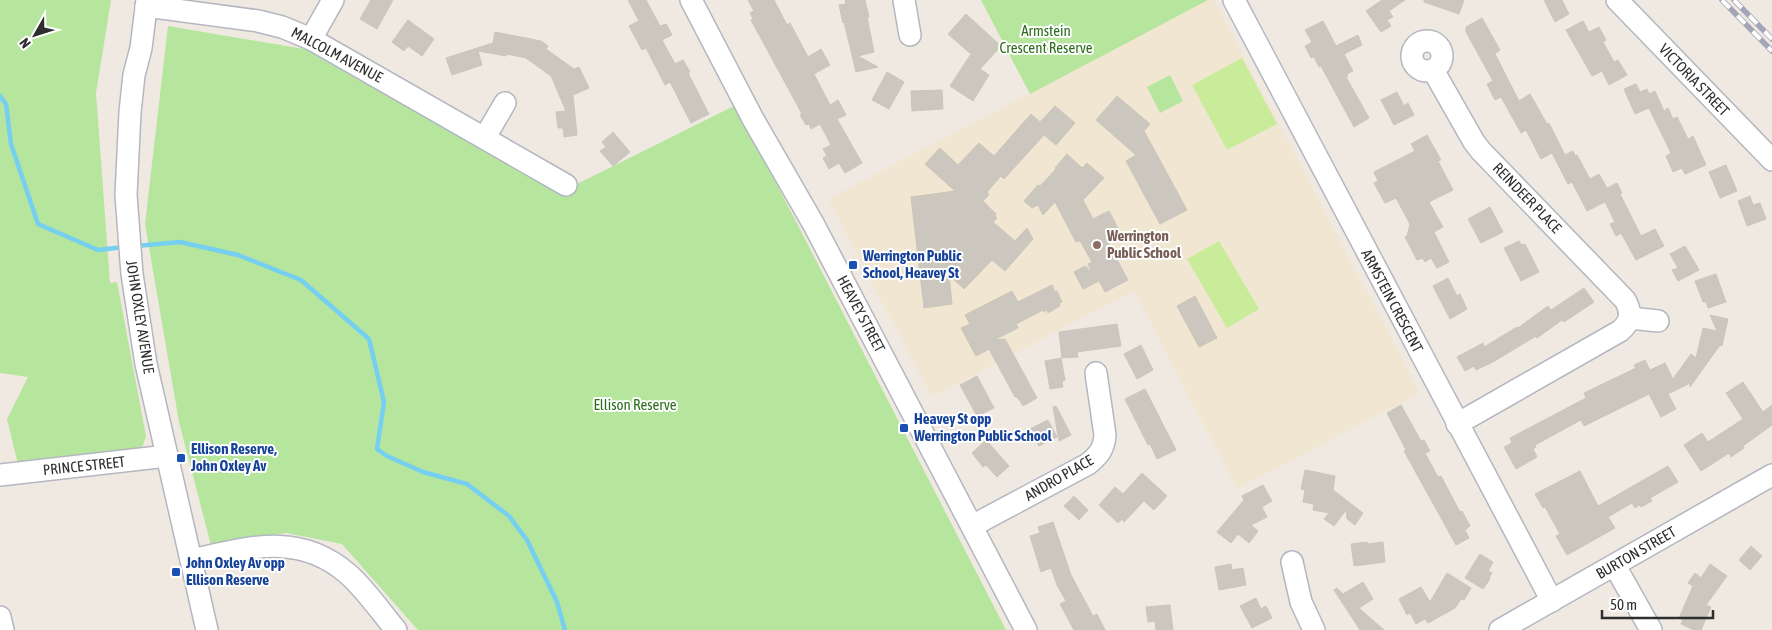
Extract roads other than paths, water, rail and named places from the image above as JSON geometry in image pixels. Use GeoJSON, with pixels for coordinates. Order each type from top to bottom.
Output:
{"type":"FeatureCollection","features":[{"type":"Feature","properties":{"kind":"street"},"geometry":{"type":"LineString","coordinates":[[311,38],[333,0]]}},
{"type":"Feature","properties":{"kind":"street","name":"HEAVEY STREET"},"geometry":{"type":"LineString","coordinates":[[690,0],[753,119],[814,225],[1026,630]]}},
{"type":"Feature","properties":{"kind":"street"},"geometry":{"type":"LineString","coordinates":[[904,0],[910,35]]}},
{"type":"Feature","properties":{"kind":"street","name":"ARMSTEIN CRESCENT"},"geometry":{"type":"LineString","coordinates":[[1234,0],[1552,602]]}},
{"type":"Feature","properties":{"kind":"street","name":"VICTORIA STREET"},"geometry":{"type":"LineString","coordinates":[[1617,0],[1772,160]]}},
{"type":"Feature","properties":{"kind":"street","name":"MALCOLM AVENUE"},"geometry":{"type":"LineString","coordinates":[[146,3],[258,20],[311,38],[566,185]]}},
{"type":"Feature","properties":{"kind":"street","name":"JOHN OXLEY AVENUE"},"geometry":{"type":"LineString","coordinates":[[146,3],[141,48],[134,75],[126,172],[127,219],[132,274],[141,337],[207,630]]}},
{"type":"Feature","properties":{"kind":"street","name":"REINDEER PLACE"},"geometry":{"type":"LineString","coordinates":[[1433,70],[1481,151],[1625,300],[1630,318]]}},
{"type":"Feature","properties":{"kind":"street"},"geometry":{"type":"LineString","coordinates":[[485,137],[505,104]]}},
{"type":"Feature","properties":{"kind":"street"},"geometry":{"type":"LineString","coordinates":[[1457,424],[1620,331],[1626,326],[1630,318],[1658,321]]}},
{"type":"Feature","properties":{"kind":"street","name":"ANDRO PLACE"},"geometry":{"type":"LineString","coordinates":[[972,526],[1088,464],[1099,454],[1104,444],[1104,435],[1096,373]]}},
{"type":"Feature","properties":{"kind":"street","name":"PRINCE STREET"},"geometry":{"type":"LineString","coordinates":[[0,475],[167,456]]}},
{"type":"Feature","properties":{"kind":"street","name":"BURTON STREET"},"geometry":{"type":"LineString","coordinates":[[1500,630],[1772,476]]}},
{"type":"Feature","properties":{"kind":"street"},"geometry":{"type":"LineString","coordinates":[[191,560],[264,546],[305,550],[328,560],[348,574],[396,630]]}},
{"type":"Feature","properties":{"kind":"street"},"geometry":{"type":"LineString","coordinates":[[1292,562],[1301,602],[1314,630]]}},
{"type":"Feature","properties":{"kind":"street"},"geometry":{"type":"LineString","coordinates":[[1615,566],[1650,630]]}},
{"type":"Feature","properties":{"kind":"street"},"geometry":{"type":"LineString","coordinates":[[0,617],[3,630]]}},
{"type":"Feature","properties":{"kind":"waterway"},"geometry":{"type":"LineString","coordinates":[[0,96],[6,104],[11,144],[38,224],[98,250],[124,247]]}},
{"type":"Feature","properties":{"kind":"waterway"},"geometry":{"type":"LineString","coordinates":[[136,246],[180,242],[238,255],[301,280],[369,339],[384,402],[377,449],[387,456],[423,472],[467,484],[509,516],[527,540],[557,602],[565,630]]}},
{"type":"Feature","properties":{"kind":"railway"},"geometry":{"type":"LineString","coordinates":[[1722,0],[1772,51]]}},
{"type":"Feature","properties":{"kind":"railway"},"geometry":{"type":"LineString","coordinates":[[1734,0],[1772,39]]}},
{"type":"Feature","properties":{"kind":"place","name":"Werrington Public School"},"geometry":{"type":"Point","coordinates":[1097,245]}},
{"type":"Feature","properties":{"kind":"place","name":"Werrington Public School, Heavey St"},"geometry":{"type":"Point","coordinates":[853,265]}},
{"type":"Feature","properties":{"kind":"place","name":"Heavey St opp Werrington Public School"},"geometry":{"type":"Point","coordinates":[904,428]}},
{"type":"Feature","properties":{"kind":"place","name":"Ellison Reserve, John Oxley Av"},"geometry":{"type":"Point","coordinates":[181,458]}},
{"type":"Feature","properties":{"kind":"place","name":"John Oxley Av opp Ellison Reserve"},"geometry":{"type":"Point","coordinates":[176,572]}},
{"type":"Feature","properties":{"kind":"park label","name":"Armstein Crescent Reserve"},"geometry":{"type":"Point","coordinates":[1046,40]}},
{"type":"Feature","properties":{"kind":"park label","name":"Ellison Reserve"},"geometry":{"type":"Point","coordinates":[635,405]}}]}
